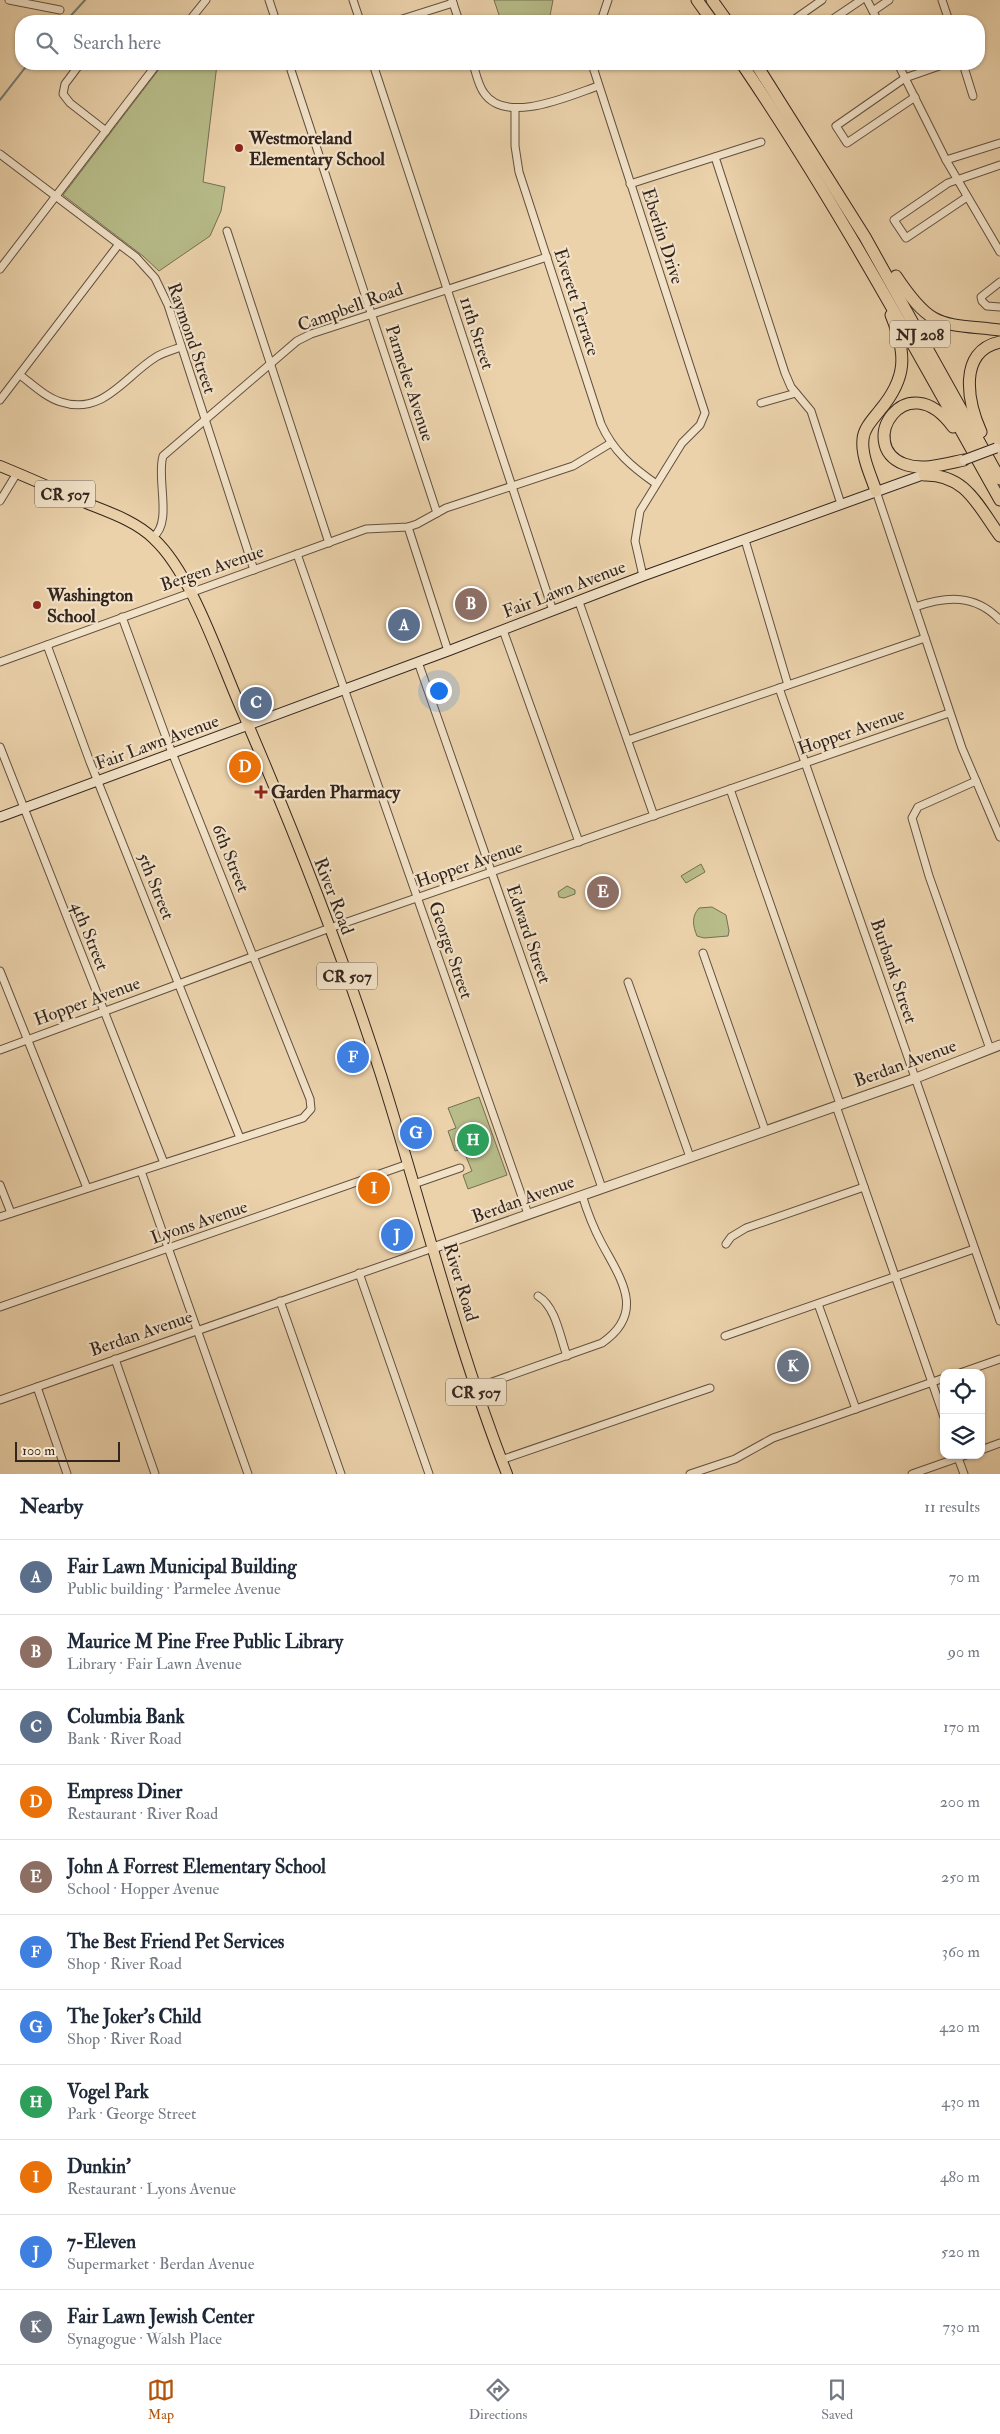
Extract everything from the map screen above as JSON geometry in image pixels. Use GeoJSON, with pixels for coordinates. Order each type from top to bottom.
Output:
{"type":"FeatureCollection","features":[{"type":"Feature","properties":{"kind":"highway"},"geometry":{"type":"LineString","coordinates":[[697,0],[708,15]]}},
{"type":"Feature","properties":{"kind":"highway"},"geometry":{"type":"LineString","coordinates":[[712,0],[722,15]]}},
{"type":"Feature","properties":{"kind":"highway","name":"NJ 208"},"geometry":{"type":"LineString","coordinates":[[746,70],[794,142],[861,252],[998,496]]}},
{"type":"Feature","properties":{"kind":"highway","name":"NJ 208"},"geometry":{"type":"LineString","coordinates":[[760,70],[837,190],[891,282],[1000,478]]}},
{"type":"Feature","properties":{"kind":"highway"},"geometry":{"type":"LineString","coordinates":[[837,190],[914,303],[926,315],[952,324],[1000,330]]}},
{"type":"Feature","properties":{"kind":"highway"},"geometry":{"type":"LineString","coordinates":[[861,252],[894,324],[902,353],[902,370],[898,384],[863,437],[864,453],[876,491]]}},
{"type":"Feature","properties":{"kind":"highway"},"geometry":{"type":"LineString","coordinates":[[1000,342],[985,348],[975,360],[969,378],[968,389],[974,415],[1000,478]]}},
{"type":"Feature","properties":{"kind":"highway"},"geometry":{"type":"LineString","coordinates":[[964,460],[924,467],[898,461],[892,455],[885,442],[884,434],[888,420],[897,408],[913,402],[921,402],[936,409],[954,428],[998,496]]}},
{"type":"Feature","properties":{"kind":"highway"},"geometry":{"type":"LineString","coordinates":[[924,475],[946,476],[958,482],[1000,536]]}},
{"type":"Feature","properties":{"kind":"main road","name":"Fair Lawn Avenue"},"geometry":{"type":"LineString","coordinates":[[0,817],[579,602],[643,576],[924,475],[999,446]]}},
{"type":"Feature","properties":{"kind":"main road","name":"River Road"},"geometry":{"type":"LineString","coordinates":[[0,466],[126,520],[153,538],[171,558],[190,592],[248,724],[330,928],[381,1075],[475,1388],[506,1474]]}},
{"type":"Feature","properties":{"kind":"main road","name":"Berdan Avenue"},"geometry":{"type":"LineString","coordinates":[[433,1248],[916,1078],[1000,1045]]}},
{"type":"Feature","properties":{"kind":"street"},"geometry":{"type":"LineString","coordinates":[[9,0],[60,10]]}},
{"type":"Feature","properties":{"kind":"street"},"geometry":{"type":"LineString","coordinates":[[194,15],[206,0]]}},
{"type":"Feature","properties":{"kind":"street"},"geometry":{"type":"LineString","coordinates":[[268,0],[274,15]]}},
{"type":"Feature","properties":{"kind":"street"},"geometry":{"type":"LineString","coordinates":[[352,0],[358,15]]}},
{"type":"Feature","properties":{"kind":"street"},"geometry":{"type":"LineString","coordinates":[[603,15],[608,0]]}},
{"type":"Feature","properties":{"kind":"street"},"geometry":{"type":"LineString","coordinates":[[801,15],[822,0]]}},
{"type":"Feature","properties":{"kind":"street"},"geometry":{"type":"LineString","coordinates":[[839,15],[861,0]]}},
{"type":"Feature","properties":{"kind":"street"},"geometry":{"type":"LineString","coordinates":[[867,0],[875,15]]}},
{"type":"Feature","properties":{"kind":"street"},"geometry":{"type":"LineString","coordinates":[[873,11],[889,0]]}},
{"type":"Feature","properties":{"kind":"street"},"geometry":{"type":"LineString","coordinates":[[942,0],[947,15]]}},
{"type":"Feature","properties":{"kind":"street"},"geometry":{"type":"LineString","coordinates":[[413,15],[452,1],[457,15]]}},
{"type":"Feature","properties":{"kind":"street"},"geometry":{"type":"LineString","coordinates":[[76,70],[65,84],[63,94],[70,103],[106,131]]}},
{"type":"Feature","properties":{"kind":"street"},"geometry":{"type":"LineString","coordinates":[[0,269],[152,70]]}},
{"type":"Feature","properties":{"kind":"street","name":"Parmelee Avenue"},"geometry":{"type":"LineString","coordinates":[[292,70],[437,512]]}},
{"type":"Feature","properties":{"kind":"street","name":"11th Street"},"geometry":{"type":"LineString","coordinates":[[375,70],[552,611]]}},
{"type":"Feature","properties":{"kind":"street"},"geometry":{"type":"LineString","coordinates":[[475,70],[483,92],[487,97],[499,105],[514,108],[541,105],[598,86]]}},
{"type":"Feature","properties":{"kind":"street","name":"Eberlin Drive"},"geometry":{"type":"LineString","coordinates":[[594,70],[705,413],[705,418],[682,443],[655,484]]}},
{"type":"Feature","properties":{"kind":"street"},"geometry":{"type":"LineString","coordinates":[[901,70],[956,179],[1000,252]]}},
{"type":"Feature","properties":{"kind":"street"},"geometry":{"type":"LineString","coordinates":[[915,97],[848,143],[836,126],[905,78],[928,70]]}},
{"type":"Feature","properties":{"kind":"street"},"geometry":{"type":"LineString","coordinates":[[964,70],[973,96]]}},
{"type":"Feature","properties":{"kind":"street","name":"Everett Terrace"},"geometry":{"type":"LineString","coordinates":[[514,108],[515,146],[519,172],[598,415],[611,443],[625,460],[655,484]]}},
{"type":"Feature","properties":{"kind":"street"},"geometry":{"type":"LineString","coordinates":[[630,184],[761,142]]}},
{"type":"Feature","properties":{"kind":"street"},"geometry":{"type":"LineString","coordinates":[[946,160],[1000,143]]}},
{"type":"Feature","properties":{"kind":"street","name":"Raymond Street"},"geometry":{"type":"LineString","coordinates":[[0,154],[119,244],[143,264],[155,278],[164,296],[254,570]]}},
{"type":"Feature","properties":{"kind":"street"},"geometry":{"type":"LineString","coordinates":[[715,157],[785,373],[796,392],[811,411],[841,504]]}},
{"type":"Feature","properties":{"kind":"street"},"geometry":{"type":"LineString","coordinates":[[967,196],[906,238],[894,220],[948,183],[1000,166]]}},
{"type":"Feature","properties":{"kind":"street"},"geometry":{"type":"LineString","coordinates":[[227,231],[329,542]]}},
{"type":"Feature","properties":{"kind":"street"},"geometry":{"type":"LineString","coordinates":[[0,400],[119,244]]}},
{"type":"Feature","properties":{"kind":"street","name":"Campbell Road"},"geometry":{"type":"LineString","coordinates":[[153,538],[158,534],[162,521],[163,456],[304,337],[547,257]]}},
{"type":"Feature","properties":{"kind":"street"},"geometry":{"type":"LineString","coordinates":[[1000,282],[981,297],[987,306],[1000,307]]}},
{"type":"Feature","properties":{"kind":"street"},"geometry":{"type":"LineString","coordinates":[[20,375],[43,393],[61,402],[90,404],[114,392],[158,356],[181,347]]}},
{"type":"Feature","properties":{"kind":"street"},"geometry":{"type":"LineString","coordinates":[[761,403],[796,392]]}},
{"type":"Feature","properties":{"kind":"street"},"geometry":{"type":"LineString","coordinates":[[448,651],[408,528],[437,512],[573,466],[611,443]]}},
{"type":"Feature","properties":{"kind":"street"},"geometry":{"type":"LineString","coordinates":[[0,501],[17,473]]}},
{"type":"Feature","properties":{"kind":"street"},"geometry":{"type":"LineString","coordinates":[[643,576],[635,541],[637,520],[643,503],[655,484]]}},
{"type":"Feature","properties":{"kind":"street"},"geometry":{"type":"LineString","coordinates":[[876,491],[949,713],[1000,837]]}},
{"type":"Feature","properties":{"kind":"street","name":"Bergen Avenue"},"geometry":{"type":"LineString","coordinates":[[0,662],[373,527],[408,528]]}},
{"type":"Feature","properties":{"kind":"street"},"geometry":{"type":"LineString","coordinates":[[745,540],[788,685]]}},
{"type":"Feature","properties":{"kind":"street","name":"George Street"},"geometry":{"type":"LineString","coordinates":[[297,554],[528,1214]]}},
{"type":"Feature","properties":{"kind":"street"},"geometry":{"type":"LineString","coordinates":[[915,607],[940,600],[960,599],[978,604],[1000,620]]}},
{"type":"Feature","properties":{"kind":"street"},"geometry":{"type":"LineString","coordinates":[[579,602],[654,816]]}},
{"type":"Feature","properties":{"kind":"street","name":"6th Street"},"geometry":{"type":"LineString","coordinates":[[122,617],[173,753],[310,1099],[311,1109],[304,1118],[240,1138]]}},
{"type":"Feature","properties":{"kind":"street"},"geometry":{"type":"LineString","coordinates":[[503,630],[579,842]]}},
{"type":"Feature","properties":{"kind":"street"},"geometry":{"type":"LineString","coordinates":[[628,740],[925,638]]}},
{"type":"Feature","properties":{"kind":"street","name":"5th Street"},"geometry":{"type":"LineString","coordinates":[[47,644],[98,781],[240,1138]]}},
{"type":"Feature","properties":{"kind":"street","name":"Edward Street"},"geometry":{"type":"LineString","coordinates":[[418,662],[602,1188]]}},
{"type":"Feature","properties":{"kind":"street","name":"Burbank Street"},"geometry":{"type":"LineString","coordinates":[[779,688],[1000,1321]]}},
{"type":"Feature","properties":{"kind":"street","name":"Hopper Avenue"},"geometry":{"type":"LineString","coordinates":[[0,1050],[330,928],[949,713]]}},
{"type":"Feature","properties":{"kind":"street","name":"4th Street"},"geometry":{"type":"LineString","coordinates":[[0,747],[164,1163]]}},
{"type":"Feature","properties":{"kind":"street"},"geometry":{"type":"LineString","coordinates":[[976,781],[918,807],[912,814],[912,822],[990,1049]]}},
{"type":"Feature","properties":{"kind":"street"},"geometry":{"type":"LineString","coordinates":[[730,789],[838,1105],[864,1187],[943,1414]]}},
{"type":"Feature","properties":{"kind":"street"},"geometry":{"type":"LineString","coordinates":[[703,953],[765,1130]]}},
{"type":"Feature","properties":{"kind":"street"},"geometry":{"type":"LineString","coordinates":[[0,971],[87,1188]]}},
{"type":"Feature","properties":{"kind":"street"},"geometry":{"type":"LineString","coordinates":[[628,982],[690,1157]]}},
{"type":"Feature","properties":{"kind":"street"},"geometry":{"type":"LineString","coordinates":[[0,1217],[240,1138]]}},
{"type":"Feature","properties":{"kind":"street","name":"Lyons Avenue"},"geometry":{"type":"LineString","coordinates":[[0,1307],[408,1164]]}},
{"type":"Feature","properties":{"kind":"street"},"geometry":{"type":"LineString","coordinates":[[414,1184],[460,1168]]}},
{"type":"Feature","properties":{"kind":"street"},"geometry":{"type":"LineString","coordinates":[[141,1171],[248,1474]]}},
{"type":"Feature","properties":{"kind":"street"},"geometry":{"type":"LineString","coordinates":[[0,1185],[11,1213]]}},
{"type":"Feature","properties":{"kind":"street"},"geometry":{"type":"LineString","coordinates":[[726,1244],[746,1228],[864,1187]]}},
{"type":"Feature","properties":{"kind":"street"},"geometry":{"type":"LineString","coordinates":[[475,1388],[594,1347],[610,1338],[621,1324],[627,1306],[623,1280],[594,1228],[582,1195]]}},
{"type":"Feature","properties":{"kind":"street","name":"Berdan Avenue"},"geometry":{"type":"LineString","coordinates":[[0,1400],[433,1248]]}},
{"type":"Feature","properties":{"kind":"street"},"geometry":{"type":"LineString","coordinates":[[725,1336],[974,1249]]}},
{"type":"Feature","properties":{"kind":"street"},"geometry":{"type":"LineString","coordinates":[[358,1273],[429,1474]]}},
{"type":"Feature","properties":{"kind":"street"},"geometry":{"type":"LineString","coordinates":[[538,1296],[544,1299],[551,1310],[567,1356]]}},
{"type":"Feature","properties":{"kind":"street"},"geometry":{"type":"LineString","coordinates":[[280,1301],[341,1474]]}},
{"type":"Feature","properties":{"kind":"street"},"geometry":{"type":"LineString","coordinates":[[818,1304],[856,1409]]}},
{"type":"Feature","properties":{"kind":"street"},"geometry":{"type":"LineString","coordinates":[[115,1359],[155,1474]]}},
{"type":"Feature","properties":{"kind":"street"},"geometry":{"type":"LineString","coordinates":[[971,1369],[1000,1359]]}},
{"type":"Feature","properties":{"kind":"street"},"geometry":{"type":"LineString","coordinates":[[690,1474],[734,1459],[773,1438],[940,1380]]}},
{"type":"Feature","properties":{"kind":"street"},"geometry":{"type":"LineString","coordinates":[[37,1387],[67,1474]]}},
{"type":"Feature","properties":{"kind":"street"},"geometry":{"type":"LineString","coordinates":[[501,1460],[710,1388]]}},
{"type":"Feature","properties":{"kind":"street"},"geometry":{"type":"LineString","coordinates":[[985,1449],[1000,1444]]}},
{"type":"Feature","properties":{"kind":"street"},"geometry":{"type":"LineString","coordinates":[[912,1474],[953,1459]]}},
{"type":"Feature","properties":{"kind":"street"},"geometry":{"type":"LineString","coordinates":[[959,1459],[964,1474]]}},
{"type":"Feature","properties":{"kind":"green space"},"geometry":{"type":"Polygon","coordinates":[[[494,0],[553,0],[550,15],[499,15],[494,0]]]}},
{"type":"Feature","properties":{"kind":"green space"},"geometry":{"type":"Polygon","coordinates":[[[158,70],[216,70],[203,182],[225,187],[221,211],[210,236],[159,271],[143,256],[63,195],[158,70]]]}},
{"type":"Feature","properties":{"kind":"green space"},"geometry":{"type":"Polygon","coordinates":[[[701,864],[705,872],[686,883],[681,876],[701,864]]]}},
{"type":"Feature","properties":{"kind":"green space"},"geometry":{"type":"Polygon","coordinates":[[[567,886],[575,890],[575,894],[564,898],[559,897],[558,892],[567,886]]]}},
{"type":"Feature","properties":{"kind":"green space"},"geometry":{"type":"Polygon","coordinates":[[[712,907],[726,915],[728,936],[704,938],[697,936],[694,929],[696,911],[699,908],[712,907]]]}},
{"type":"Feature","properties":{"kind":"green space"},"geometry":{"type":"Polygon","coordinates":[[[479,1097],[507,1175],[468,1189],[463,1175],[472,1171],[463,1149],[455,1151],[448,1131],[456,1128],[448,1108],[479,1097]]]}},
{"type":"Feature","properties":{"kind":"waterway"},"geometry":{"type":"LineString","coordinates":[[71,15],[85,0]]}},
{"type":"Feature","properties":{"kind":"waterway"},"geometry":{"type":"LineString","coordinates":[[0,100],[23,70]]}},
{"type":"Feature","properties":{"kind":"place","name":"Westmoreland Elementary School"},"geometry":{"type":"Point","coordinates":[239,148]}},
{"type":"Feature","properties":{"kind":"place","name":"Maurice M Pine Free Public Library"},"geometry":{"type":"Point","coordinates":[471,604]}},
{"type":"Feature","properties":{"kind":"place","name":"Washington School"},"geometry":{"type":"Point","coordinates":[37,605]}},
{"type":"Feature","properties":{"kind":"place","name":"Fair Lawn Municipal Building"},"geometry":{"type":"Point","coordinates":[404,625]}},
{"type":"Feature","properties":{"kind":"place","name":"Columbia Bank"},"geometry":{"type":"Point","coordinates":[256,703]}},
{"type":"Feature","properties":{"kind":"place","name":"Empress Diner"},"geometry":{"type":"Point","coordinates":[245,767]}},
{"type":"Feature","properties":{"kind":"place","name":"Garden Pharmacy"},"geometry":{"type":"Point","coordinates":[261,792]}},
{"type":"Feature","properties":{"kind":"place","name":"John A Forrest Elementary School"},"geometry":{"type":"Point","coordinates":[603,892]}},
{"type":"Feature","properties":{"kind":"place","name":"The Best Friend Pet Services"},"geometry":{"type":"Point","coordinates":[353,1057]}},
{"type":"Feature","properties":{"kind":"place","name":"The Joker's Child"},"geometry":{"type":"Point","coordinates":[416,1133]}},
{"type":"Feature","properties":{"kind":"place","name":"Vogel Park"},"geometry":{"type":"Point","coordinates":[473,1140]}},
{"type":"Feature","properties":{"kind":"place","name":"Dunkin'"},"geometry":{"type":"Point","coordinates":[374,1188]}},
{"type":"Feature","properties":{"kind":"place","name":"7-Eleven"},"geometry":{"type":"Point","coordinates":[397,1235]}},
{"type":"Feature","properties":{"kind":"place","name":"Fair Lawn Jewish Center"},"geometry":{"type":"Point","coordinates":[793,1366]}}]}
